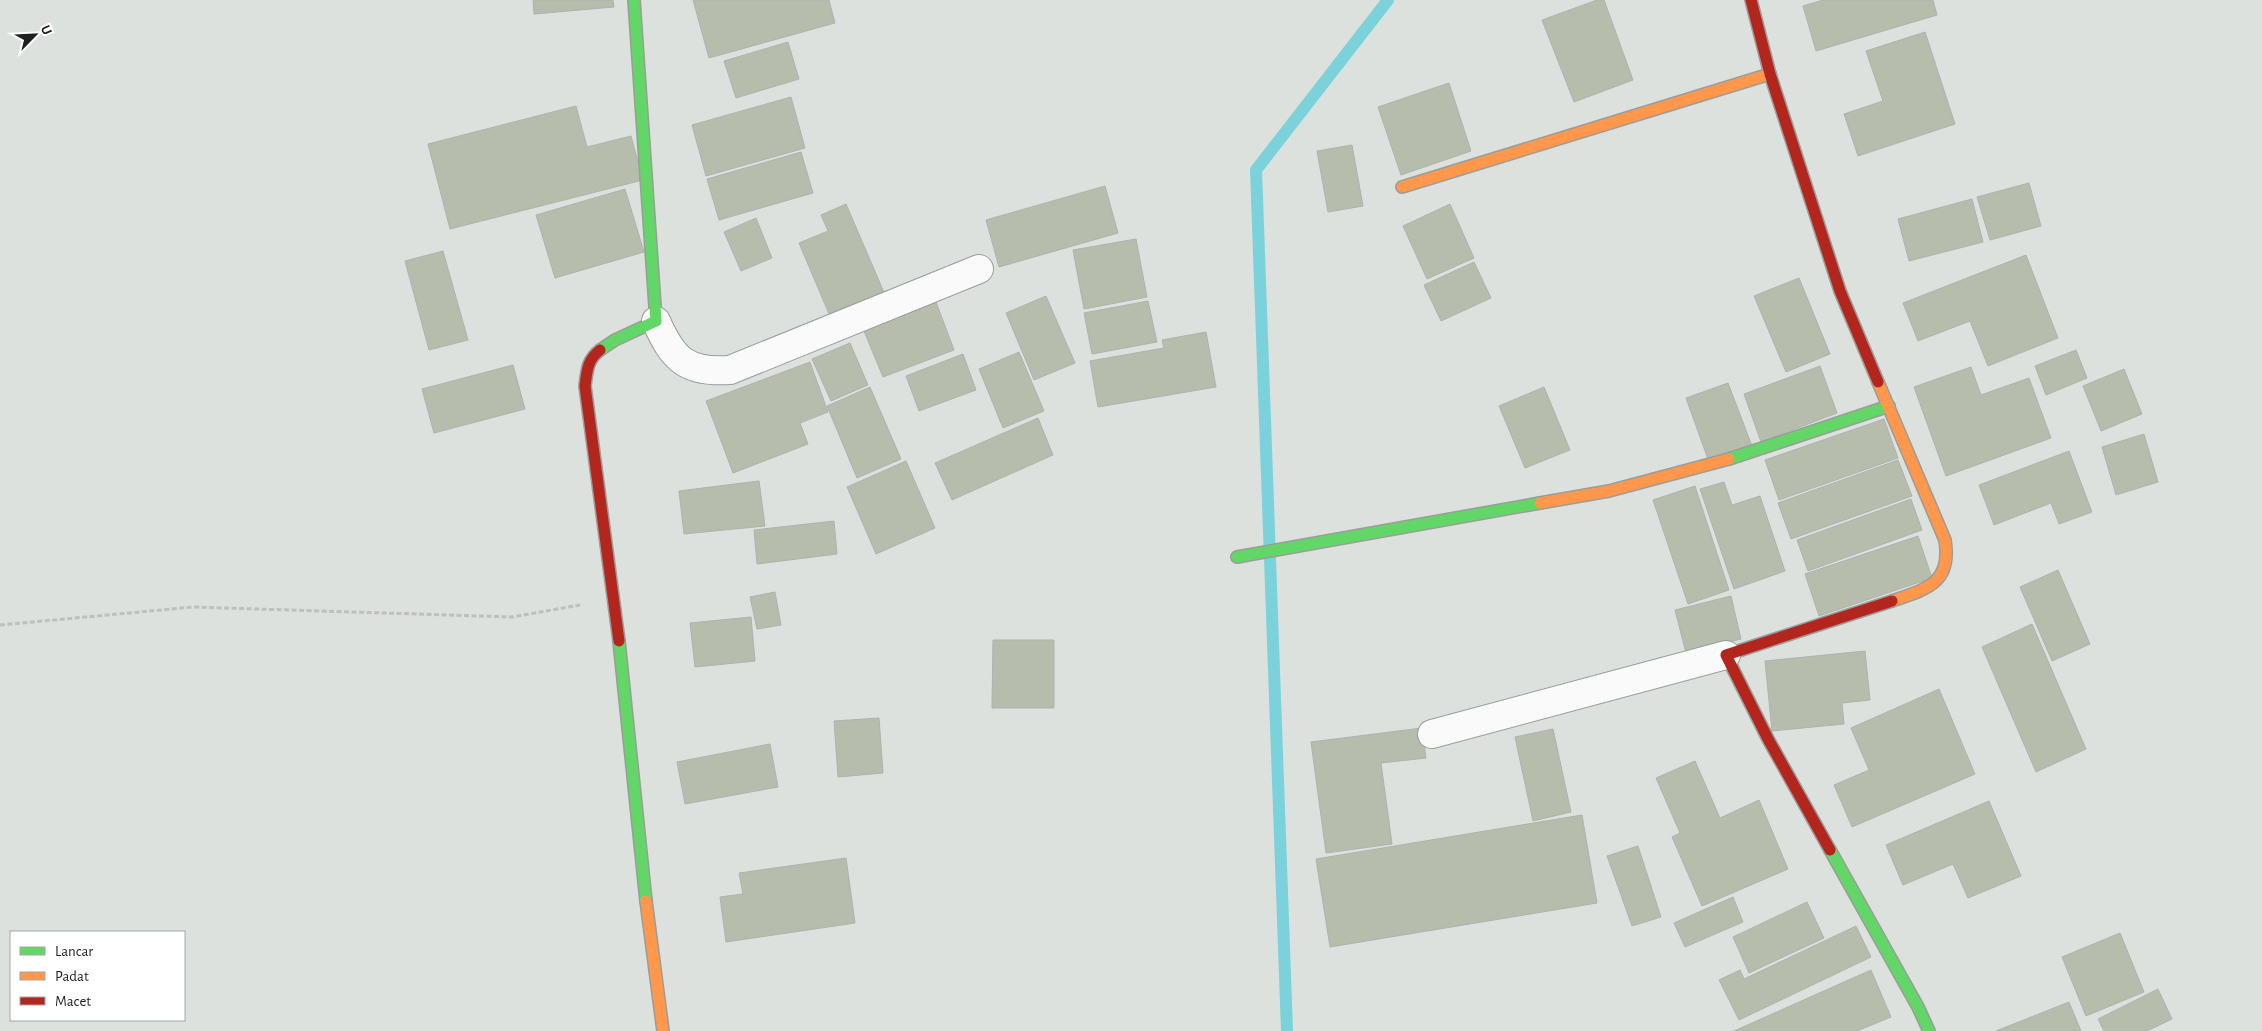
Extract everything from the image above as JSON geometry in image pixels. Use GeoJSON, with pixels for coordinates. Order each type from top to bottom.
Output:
{"type":"FeatureCollection","features":[{"type":"Feature","properties":{"kind":"street"},"geometry":{"type":"LineString","coordinates":[[634,0],[656,322],[667,346],[680,359],[695,367],[710,371],[730,370],[979,269]]}},
{"type":"Feature","properties":{"kind":"street"},"geometry":{"type":"LineString","coordinates":[[1432,734],[1726,655],[1921,591],[1941,577],[1947,566],[1946,540],[1840,291],[1770,74],[1751,0]]}},
{"type":"Feature","properties":{"kind":"street"},"geometry":{"type":"LineString","coordinates":[[1402,187],[1770,74]]}},
{"type":"Feature","properties":{"kind":"street"},"geometry":{"type":"LineString","coordinates":[[656,322],[601,348],[591,358],[586,370],[585,386],[615,598],[646,911],[663,1031]]}},
{"type":"Feature","properties":{"kind":"street"},"geometry":{"type":"LineString","coordinates":[[1237,557],[1609,491],[1716,463],[1889,406]]}},
{"type":"Feature","properties":{"kind":"street"},"geometry":{"type":"LineString","coordinates":[[1726,655],[1768,740],[1914,999],[1929,1031]]}},
{"type":"Feature","properties":{"kind":"path"},"geometry":{"type":"LineString","coordinates":[[0,625],[193,607],[512,617],[615,598]]}},
{"type":"Feature","properties":{"kind":"building"},"geometry":{"type":"Polygon","coordinates":[[[533,0],[613,0],[614,7],[534,14],[533,0]]]}},
{"type":"Feature","properties":{"kind":"building"},"geometry":{"type":"Polygon","coordinates":[[[693,0],[829,0],[835,23],[709,58],[693,0]]]}},
{"type":"Feature","properties":{"kind":"building"},"geometry":{"type":"Polygon","coordinates":[[[1597,0],[1604,0],[1633,80],[1574,102],[1542,20],[1597,0]]]}},
{"type":"Feature","properties":{"kind":"building"},"geometry":{"type":"Polygon","coordinates":[[[1823,0],[1933,0],[1937,15],[1816,51],[1803,6],[1823,0]]]}},
{"type":"Feature","properties":{"kind":"building"},"geometry":{"type":"Polygon","coordinates":[[[1925,32],[1955,124],[1858,156],[1844,114],[1883,101],[1866,51],[1925,32]]]}},
{"type":"Feature","properties":{"kind":"building"},"geometry":{"type":"Polygon","coordinates":[[[788,42],[799,79],[736,98],[724,61],[788,42]]]}},
{"type":"Feature","properties":{"kind":"building"},"geometry":{"type":"Polygon","coordinates":[[[1449,83],[1471,151],[1401,175],[1378,107],[1449,83]]]}},
{"type":"Feature","properties":{"kind":"building"},"geometry":{"type":"Polygon","coordinates":[[[791,97],[805,148],[706,176],[692,125],[791,97]]]}},
{"type":"Feature","properties":{"kind":"building"},"geometry":{"type":"Polygon","coordinates":[[[576,106],[587,147],[631,136],[643,180],[450,229],[428,144],[576,106]]]}},
{"type":"Feature","properties":{"kind":"building"},"geometry":{"type":"Polygon","coordinates":[[[1352,145],[1363,206],[1328,212],[1317,151],[1352,145]]]}},
{"type":"Feature","properties":{"kind":"building"},"geometry":{"type":"Polygon","coordinates":[[[801,152],[813,193],[719,220],[707,179],[801,152]]]}},
{"type":"Feature","properties":{"kind":"building"},"geometry":{"type":"Polygon","coordinates":[[[2029,183],[2041,226],[1990,240],[1977,197],[2029,183]]]}},
{"type":"Feature","properties":{"kind":"building"},"geometry":{"type":"Polygon","coordinates":[[[1105,186],[1118,233],[999,267],[986,220],[1105,186]]]}},
{"type":"Feature","properties":{"kind":"building"},"geometry":{"type":"Polygon","coordinates":[[[625,189],[644,252],[555,278],[536,215],[625,189]]]}},
{"type":"Feature","properties":{"kind":"building"},"geometry":{"type":"Polygon","coordinates":[[[1972,199],[1983,242],[1909,261],[1898,219],[1972,199]]]}},
{"type":"Feature","properties":{"kind":"building"},"geometry":{"type":"Polygon","coordinates":[[[846,204],[886,297],[832,321],[799,243],[828,231],[821,215],[846,204]]]}},
{"type":"Feature","properties":{"kind":"building"},"geometry":{"type":"Polygon","coordinates":[[[1450,204],[1474,258],[1427,279],[1403,226],[1450,204]]]}},
{"type":"Feature","properties":{"kind":"building"},"geometry":{"type":"Polygon","coordinates":[[[756,218],[772,258],[741,271],[724,232],[756,218]]]}},
{"type":"Feature","properties":{"kind":"building"},"geometry":{"type":"Polygon","coordinates":[[[1136,239],[1147,297],[1084,309],[1073,250],[1136,239]]]}},
{"type":"Feature","properties":{"kind":"building"},"geometry":{"type":"Polygon","coordinates":[[[443,251],[468,340],[429,350],[405,261],[443,251]]]}},
{"type":"Feature","properties":{"kind":"building"},"geometry":{"type":"Polygon","coordinates":[[[2026,255],[2058,338],[1988,366],[1970,321],[1918,341],[1903,303],[2026,255]]]}},
{"type":"Feature","properties":{"kind":"building"},"geometry":{"type":"Polygon","coordinates":[[[1474,262],[1491,298],[1441,321],[1424,285],[1474,262]]]}},
{"type":"Feature","properties":{"kind":"building"},"geometry":{"type":"Polygon","coordinates":[[[1799,278],[1830,354],[1786,372],[1754,296],[1799,278]]]}},
{"type":"Feature","properties":{"kind":"building"},"geometry":{"type":"Polygon","coordinates":[[[1046,296],[1075,363],[1034,380],[1006,313],[1046,296]]]}},
{"type":"Feature","properties":{"kind":"building"},"geometry":{"type":"Polygon","coordinates":[[[1148,301],[1157,342],[1092,354],[1084,313],[1148,301]]]}},
{"type":"Feature","properties":{"kind":"building"},"geometry":{"type":"Polygon","coordinates":[[[936,302],[954,350],[883,377],[864,331],[936,302]]]}},
{"type":"Feature","properties":{"kind":"building"},"geometry":{"type":"Polygon","coordinates":[[[1206,332],[1216,387],[1098,407],[1090,361],[1164,348],[1162,340],[1206,332]]]}},
{"type":"Feature","properties":{"kind":"building"},"geometry":{"type":"Polygon","coordinates":[[[850,343],[868,385],[831,401],[812,359],[850,343]]]}},
{"type":"Feature","properties":{"kind":"building"},"geometry":{"type":"Polygon","coordinates":[[[2076,350],[2087,378],[2046,395],[2035,366],[2076,350]]]}},
{"type":"Feature","properties":{"kind":"building"},"geometry":{"type":"Polygon","coordinates":[[[1019,352],[1044,411],[1003,428],[979,369],[1019,352]]]}},
{"type":"Feature","properties":{"kind":"building"},"geometry":{"type":"Polygon","coordinates":[[[963,354],[976,390],[919,411],[906,376],[963,354]]]}},
{"type":"Feature","properties":{"kind":"building"},"geometry":{"type":"Polygon","coordinates":[[[810,362],[828,412],[800,423],[808,444],[733,473],[706,401],[810,362]]]}},
{"type":"Feature","properties":{"kind":"building"},"geometry":{"type":"Polygon","coordinates":[[[513,365],[525,409],[434,433],[422,389],[513,365]]]}},
{"type":"Feature","properties":{"kind":"building"},"geometry":{"type":"Polygon","coordinates":[[[1820,366],[1837,413],[1761,442],[1744,394],[1820,366]]]}},
{"type":"Feature","properties":{"kind":"building"},"geometry":{"type":"Polygon","coordinates":[[[1971,367],[1981,395],[2029,378],[2051,438],[1946,476],[1914,387],[1971,367]]]}},
{"type":"Feature","properties":{"kind":"building"},"geometry":{"type":"Polygon","coordinates":[[[2124,369],[2142,414],[2101,431],[2083,386],[2124,369]]]}},
{"type":"Feature","properties":{"kind":"building"},"geometry":{"type":"Polygon","coordinates":[[[1728,383],[1752,446],[1709,462],[1686,398],[1728,383]]]}},
{"type":"Feature","properties":{"kind":"building"},"geometry":{"type":"Polygon","coordinates":[[[870,387],[901,459],[857,478],[827,406],[870,387]]]}},
{"type":"Feature","properties":{"kind":"building"},"geometry":{"type":"Polygon","coordinates":[[[1544,387],[1570,450],[1525,468],[1499,406],[1544,387]]]}},
{"type":"Feature","properties":{"kind":"building"},"geometry":{"type":"Polygon","coordinates":[[[1038,418],[1053,455],[952,500],[935,463],[1038,418]]]}},
{"type":"Feature","properties":{"kind":"building"},"geometry":{"type":"Polygon","coordinates":[[[1884,419],[1898,458],[1779,500],[1765,460],[1884,419]]]}},
{"type":"Feature","properties":{"kind":"building"},"geometry":{"type":"Polygon","coordinates":[[[2144,434],[2158,482],[2116,495],[2102,447],[2144,434]]]}},
{"type":"Feature","properties":{"kind":"building"},"geometry":{"type":"Polygon","coordinates":[[[2069,451],[2092,512],[2059,524],[2051,503],[1994,525],[1979,485],[2069,451]]]}},
{"type":"Feature","properties":{"kind":"building"},"geometry":{"type":"Polygon","coordinates":[[[1898,460],[1912,496],[1791,539],[1778,503],[1898,460]]]}},
{"type":"Feature","properties":{"kind":"building"},"geometry":{"type":"Polygon","coordinates":[[[906,461],[935,528],[876,554],[847,487],[906,461]]]}},
{"type":"Feature","properties":{"kind":"building"},"geometry":{"type":"Polygon","coordinates":[[[759,481],[765,526],[684,534],[679,491],[759,481]]]}},
{"type":"Feature","properties":{"kind":"building"},"geometry":{"type":"Polygon","coordinates":[[[1724,482],[1732,505],[1760,496],[1785,571],[1734,589],[1700,489],[1724,482]]]}},
{"type":"Feature","properties":{"kind":"building"},"geometry":{"type":"Polygon","coordinates":[[[1695,486],[1729,590],[1688,604],[1653,500],[1695,486]]]}},
{"type":"Feature","properties":{"kind":"building"},"geometry":{"type":"Polygon","coordinates":[[[1911,499],[1922,530],[1808,571],[1797,540],[1911,499]]]}},
{"type":"Feature","properties":{"kind":"building"},"geometry":{"type":"Polygon","coordinates":[[[834,521],[837,554],[757,564],[754,530],[834,521]]]}},
{"type":"Feature","properties":{"kind":"building"},"geometry":{"type":"Polygon","coordinates":[[[1918,536],[1932,578],[1819,616],[1805,574],[1918,536]]]}},
{"type":"Feature","properties":{"kind":"building"},"geometry":{"type":"Polygon","coordinates":[[[2058,570],[2090,644],[2052,661],[2020,587],[2058,570]]]}},
{"type":"Feature","properties":{"kind":"building"},"geometry":{"type":"Polygon","coordinates":[[[775,592],[781,625],[757,629],[750,597],[775,592]]]}},
{"type":"Feature","properties":{"kind":"building"},"geometry":{"type":"Polygon","coordinates":[[[1731,596],[1741,639],[1686,653],[1675,610],[1731,596]]]}},
{"type":"Feature","properties":{"kind":"building"},"geometry":{"type":"Polygon","coordinates":[[[751,617],[755,661],[695,667],[690,623],[751,617]]]}},
{"type":"Feature","properties":{"kind":"building"},"geometry":{"type":"Polygon","coordinates":[[[2032,624],[2086,749],[2036,772],[1982,647],[2032,624]]]}},
{"type":"Feature","properties":{"kind":"building"},"geometry":{"type":"Polygon","coordinates":[[[993,640],[1054,640],[1054,708],[992,708],[993,640]]]}},
{"type":"Feature","properties":{"kind":"building"},"geometry":{"type":"Polygon","coordinates":[[[1865,651],[1870,700],[1842,703],[1844,724],[1772,731],[1765,661],[1865,651]]]}},
{"type":"Feature","properties":{"kind":"building"},"geometry":{"type":"Polygon","coordinates":[[[1939,689],[1975,774],[1852,827],[1834,785],[1869,770],[1851,728],[1939,689]]]}},
{"type":"Feature","properties":{"kind":"building"},"geometry":{"type":"Polygon","coordinates":[[[879,718],[883,773],[838,777],[834,721],[879,718]]]}},
{"type":"Feature","properties":{"kind":"building"},"geometry":{"type":"Polygon","coordinates":[[[1422,728],[1426,758],[1381,763],[1392,844],[1326,853],[1311,742],[1422,728]]]}},
{"type":"Feature","properties":{"kind":"building"},"geometry":{"type":"Polygon","coordinates":[[[1553,729],[1571,812],[1533,821],[1515,737],[1553,729]]]}},
{"type":"Feature","properties":{"kind":"building"},"geometry":{"type":"Polygon","coordinates":[[[770,744],[778,787],[685,804],[677,762],[770,744]]]}},
{"type":"Feature","properties":{"kind":"building"},"geometry":{"type":"Polygon","coordinates":[[[1695,761],[1720,818],[1759,800],[1788,869],[1702,906],[1672,837],[1680,833],[1656,778],[1695,761]]]}},
{"type":"Feature","properties":{"kind":"building"},"geometry":{"type":"Polygon","coordinates":[[[1989,801],[2021,876],[1968,898],[1953,864],[1903,885],[1886,845],[1989,801]]]}},
{"type":"Feature","properties":{"kind":"building"},"geometry":{"type":"Polygon","coordinates":[[[1582,815],[1597,903],[1330,947],[1316,859],[1582,815]]]}},
{"type":"Feature","properties":{"kind":"building"},"geometry":{"type":"Polygon","coordinates":[[[1638,846],[1661,917],[1632,926],[1607,856],[1638,846]]]}},
{"type":"Feature","properties":{"kind":"building"},"geometry":{"type":"Polygon","coordinates":[[[846,858],[855,923],[726,942],[720,897],[743,894],[739,873],[846,858]]]}},
{"type":"Feature","properties":{"kind":"building"},"geometry":{"type":"Polygon","coordinates":[[[1733,897],[1743,922],[1685,947],[1674,923],[1733,897]]]}},
{"type":"Feature","properties":{"kind":"building"},"geometry":{"type":"Polygon","coordinates":[[[1807,902],[1824,938],[1749,973],[1733,937],[1807,902]]]}},
{"type":"Feature","properties":{"kind":"building"},"geometry":{"type":"Polygon","coordinates":[[[1856,926],[1871,957],[1739,1020],[1719,980],[1740,970],[1744,979],[1856,926]]]}},
{"type":"Feature","properties":{"kind":"building"},"geometry":{"type":"Polygon","coordinates":[[[2120,933],[2144,992],[2086,1016],[2062,957],[2120,933]]]}},
{"type":"Feature","properties":{"kind":"building"},"geometry":{"type":"Polygon","coordinates":[[[1871,970],[1891,1017],[1857,1031],[1734,1031],[1871,970]]]}},
{"type":"Feature","properties":{"kind":"building"},"geometry":{"type":"Polygon","coordinates":[[[2158,989],[2172,1019],[2147,1031],[2104,1031],[2098,1019],[2158,989]]]}},
{"type":"Feature","properties":{"kind":"building"},"geometry":{"type":"Polygon","coordinates":[[[2069,1002],[2081,1031],[1996,1031],[2069,1002]]]}},
{"type":"Feature","properties":{"kind":"waterway"},"geometry":{"type":"LineString","coordinates":[[1287,1031],[1256,170],[1388,0]]}},
{"type":"Feature","properties":{"kind":"traffic: fast"},"geometry":{"type":"LineString","coordinates":[[600,350],[615,340],[656,321],[634,0]]}},
{"type":"Feature","properties":{"kind":"traffic: fast"},"geometry":{"type":"LineString","coordinates":[[1729,459],[1889,406]]}},
{"type":"Feature","properties":{"kind":"traffic: fast"},"geometry":{"type":"LineString","coordinates":[[1237,557],[1540,503]]}},
{"type":"Feature","properties":{"kind":"traffic: fast"},"geometry":{"type":"LineString","coordinates":[[619,641],[646,901]]}},
{"type":"Feature","properties":{"kind":"traffic: fast"},"geometry":{"type":"LineString","coordinates":[[1830,850],[1918,1007],[1929,1031]]}},
{"type":"Feature","properties":{"kind":"traffic: slow"},"geometry":{"type":"LineString","coordinates":[[1402,187],[1770,74]]}},
{"type":"Feature","properties":{"kind":"traffic: slow"},"geometry":{"type":"LineString","coordinates":[[1878,382],[1945,540],[1946,554],[1945,566],[1941,575],[1934,582],[1926,588],[1892,601]]}},
{"type":"Feature","properties":{"kind":"traffic: slow"},"geometry":{"type":"LineString","coordinates":[[1540,503],[1609,491],[1729,459]]}},
{"type":"Feature","properties":{"kind":"traffic: slow"},"geometry":{"type":"LineString","coordinates":[[646,901],[663,1031]]}},
{"type":"Feature","properties":{"kind":"traffic: jam"},"geometry":{"type":"LineString","coordinates":[[1751,0],[1770,74],[1840,291],[1878,382]]}},
{"type":"Feature","properties":{"kind":"traffic: jam"},"geometry":{"type":"LineString","coordinates":[[600,350],[590,362],[585,386],[619,641]]}},
{"type":"Feature","properties":{"kind":"traffic: jam"},"geometry":{"type":"LineString","coordinates":[[1830,850],[1768,739],[1726,655],[1892,601]]}}]}
